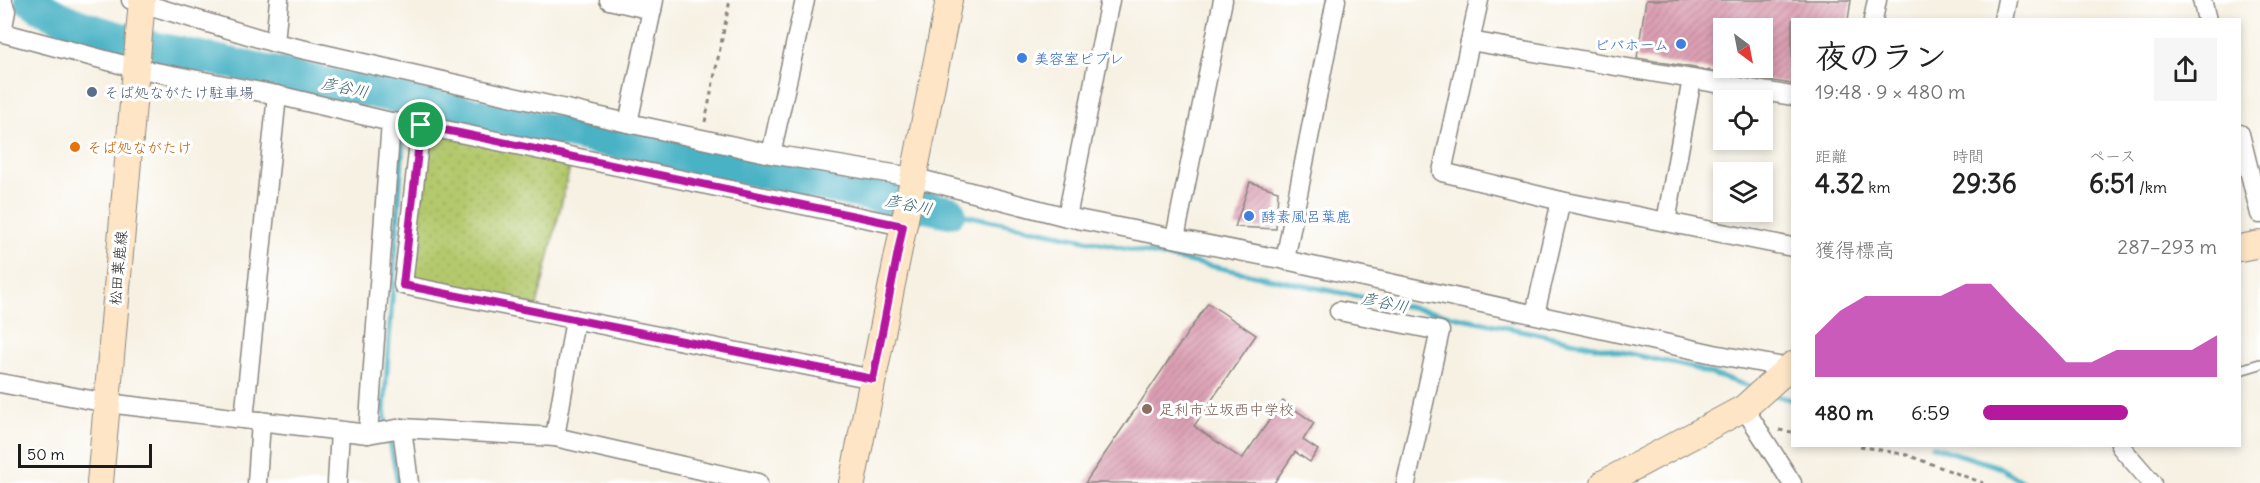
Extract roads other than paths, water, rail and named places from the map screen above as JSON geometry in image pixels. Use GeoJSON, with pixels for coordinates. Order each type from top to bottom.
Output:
{"type":"FeatureCollection","features":[{"type":"Feature","properties":{"kind":"street"},"geometry":{"type":"LineString","coordinates":[[2,0],[6,11],[1,32],[136,60],[391,122],[421,125],[904,220]]}},
{"type":"Feature","properties":{"kind":"street"},"geometry":{"type":"LineString","coordinates":[[275,43],[279,0]]}},
{"type":"Feature","properties":{"kind":"street"},"geometry":{"type":"LineString","coordinates":[[609,0],[653,5],[628,123]]}},
{"type":"Feature","properties":{"kind":"street"},"geometry":{"type":"LineString","coordinates":[[771,154],[806,0]]}},
{"type":"Feature","properties":{"kind":"street"},"geometry":{"type":"LineString","coordinates":[[852,483],[949,0]]}},
{"type":"Feature","properties":{"kind":"street"},"geometry":{"type":"LineString","coordinates":[[1067,217],[1110,0]]}},
{"type":"Feature","properties":{"kind":"street"},"geometry":{"type":"LineString","coordinates":[[1175,238],[1223,0]]}},
{"type":"Feature","properties":{"kind":"street"},"geometry":{"type":"LineString","coordinates":[[1285,260],[1336,0]]}},
{"type":"Feature","properties":{"kind":"street"},"geometry":{"type":"LineString","coordinates":[[1479,0],[1442,172],[1561,201],[1791,247]]}},
{"type":"Feature","properties":{"kind":"street"},"geometry":{"type":"LineString","coordinates":[[1873,18],[1877,0]]}},
{"type":"Feature","properties":{"kind":"street"},"geometry":{"type":"LineString","coordinates":[[2002,18],[2007,0]]}},
{"type":"Feature","properties":{"kind":"street"},"geometry":{"type":"LineString","coordinates":[[2202,0],[2206,18]]}},
{"type":"Feature","properties":{"kind":"street"},"geometry":{"type":"LineString","coordinates":[[138,5],[275,43],[628,123],[1067,217],[1285,260],[1786,370]]}},
{"type":"Feature","properties":{"kind":"street","name":"松田葉鹿線"},"geometry":{"type":"LineString","coordinates":[[100,483],[136,60],[138,5]]}},
{"type":"Feature","properties":{"kind":"street"},"geometry":{"type":"LineString","coordinates":[[1470,41],[1791,96]]}},
{"type":"Feature","properties":{"kind":"street"},"geometry":{"type":"LineString","coordinates":[[1666,222],[1692,79]]}},
{"type":"Feature","properties":{"kind":"street"},"geometry":{"type":"LineString","coordinates":[[257,483],[252,420],[277,95]]}},
{"type":"Feature","properties":{"kind":"street"},"geometry":{"type":"LineString","coordinates":[[368,434],[391,122]]}},
{"type":"Feature","properties":{"kind":"street"},"geometry":{"type":"LineString","coordinates":[[421,125],[403,285],[873,379]]}},
{"type":"Feature","properties":{"kind":"street"},"geometry":{"type":"LineString","coordinates":[[2241,138],[2260,214]]}},
{"type":"Feature","properties":{"kind":"street"},"geometry":{"type":"LineString","coordinates":[[1535,314],[1561,201]]}},
{"type":"Feature","properties":{"kind":"street"},"geometry":{"type":"LineString","coordinates":[[2241,248],[2260,244]]}},
{"type":"Feature","properties":{"kind":"street"},"geometry":{"type":"LineString","coordinates":[[1339,311],[1440,331],[1406,483]]}},
{"type":"Feature","properties":{"kind":"street"},"geometry":{"type":"LineString","coordinates":[[555,437],[575,319]]}},
{"type":"Feature","properties":{"kind":"street"},"geometry":{"type":"LineString","coordinates":[[1615,480],[1748,405],[1786,370]]}},
{"type":"Feature","properties":{"kind":"street"},"geometry":{"type":"LineString","coordinates":[[0,383],[107,403],[368,434],[402,428],[555,437],[758,483]]}},
{"type":"Feature","properties":{"kind":"street"},"geometry":{"type":"LineString","coordinates":[[1748,405],[1792,483]]}},
{"type":"Feature","properties":{"kind":"street"},"geometry":{"type":"LineString","coordinates":[[402,428],[409,483]]}},
{"type":"Feature","properties":{"kind":"street"},"geometry":{"type":"LineString","coordinates":[[337,483],[340,431]]}},
{"type":"Feature","properties":{"kind":"street"},"geometry":{"type":"LineString","coordinates":[[2128,448],[2152,483]]}},
{"type":"Feature","properties":{"kind":"lane"},"geometry":{"type":"LineString","coordinates":[[2241,370],[2260,364]]}},
{"type":"Feature","properties":{"kind":"waterway","name":"彦谷川"},"geometry":{"type":"LineString","coordinates":[[30,0],[43,9],[73,23],[152,47],[950,212]]}},
{"type":"Feature","properties":{"kind":"waterway"},"geometry":{"type":"LineString","coordinates":[[398,483],[384,411],[406,99]]}},
{"type":"Feature","properties":{"kind":"waterway","name":"彦谷川"},"geometry":{"type":"LineString","coordinates":[[950,212],[1690,367],[1754,388]]}},
{"type":"Feature","properties":{"kind":"waterway","name":"彦谷川"},"geometry":{"type":"LineString","coordinates":[[1771,394],[1791,400]]}},
{"type":"Feature","properties":{"kind":"waterway","name":"彦谷川"},"geometry":{"type":"LineString","coordinates":[[1935,447],[1999,467],[2024,483]]}},
{"type":"Feature","properties":{"kind":"place","name":"ビバホーム"},"geometry":{"type":"Point","coordinates":[1681,44]}},
{"type":"Feature","properties":{"kind":"place","name":"美容室ピプレ"},"geometry":{"type":"Point","coordinates":[1022,58]}},
{"type":"Feature","properties":{"kind":"place","name":"そば処ながたけ駐車場"},"geometry":{"type":"Point","coordinates":[92,92]}},
{"type":"Feature","properties":{"kind":"place","name":"そば処ながたけ"},"geometry":{"type":"Point","coordinates":[75,147]}},
{"type":"Feature","properties":{"kind":"place","name":"酵素風呂葉鹿"},"geometry":{"type":"Point","coordinates":[1249,216]}},
{"type":"Feature","properties":{"kind":"place","name":"足利市立坂西中学校"},"geometry":{"type":"Point","coordinates":[1147,409]}}]}
